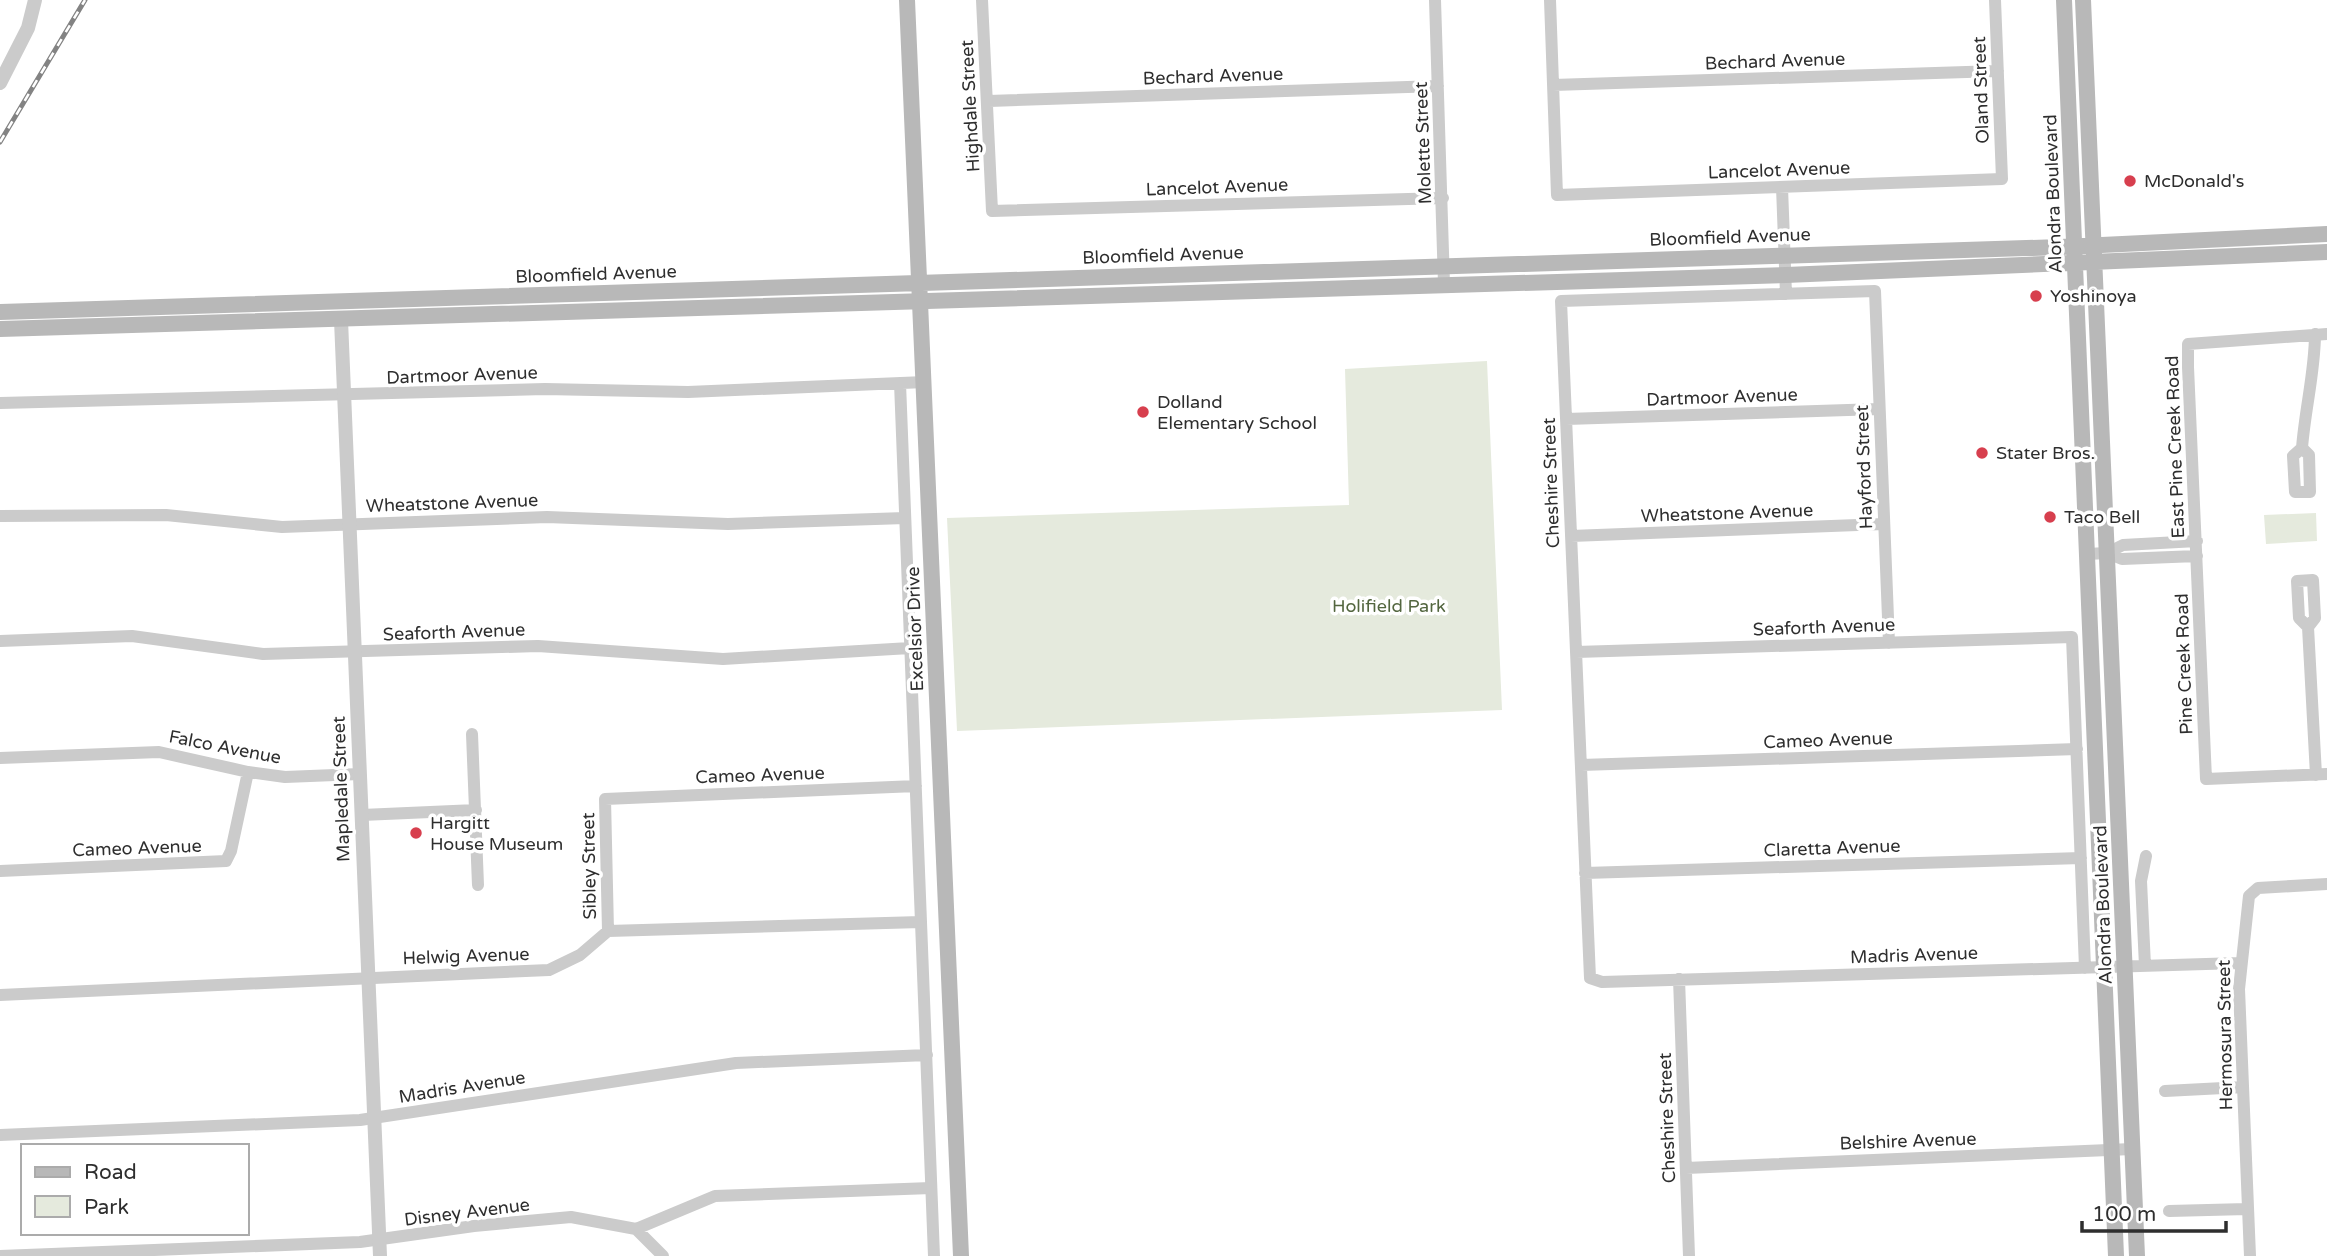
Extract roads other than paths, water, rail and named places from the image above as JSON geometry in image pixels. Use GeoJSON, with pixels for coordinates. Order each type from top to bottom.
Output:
{"type":"FeatureCollection","features":[{"type":"Feature","properties":{"kind":"main road","name":"Excelsior Drive"},"geometry":{"type":"LineString","coordinates":[[907,0],[961,1256]]}},
{"type":"Feature","properties":{"kind":"main road","name":"Alondra Boulevard"},"geometry":{"type":"LineString","coordinates":[[2064,0],[2116,1256]]}},
{"type":"Feature","properties":{"kind":"main road","name":"Alondra Boulevard"},"geometry":{"type":"LineString","coordinates":[[2083,0],[2137,1256]]}},
{"type":"Feature","properties":{"kind":"main road","name":"Bloomfield Avenue"},"geometry":{"type":"LineString","coordinates":[[0,312],[920,284],[1444,264],[2094,246],[2327,234]]}},
{"type":"Feature","properties":{"kind":"main road"},"geometry":{"type":"LineString","coordinates":[[1939,250],[1939,269]]}},
{"type":"Feature","properties":{"kind":"main road","name":"Bloomfield Avenue"},"geometry":{"type":"LineString","coordinates":[[0,330],[1786,275],[2327,252]]}},
{"type":"Feature","properties":{"kind":"main road"},"geometry":{"type":"LineString","coordinates":[[391,317],[403,298],[416,316]]}},
{"type":"Feature","properties":{"kind":"main road"},"geometry":{"type":"LineString","coordinates":[[328,302],[341,320],[357,301]]}},
{"type":"Feature","properties":{"kind":"main road"},"geometry":{"type":"LineString","coordinates":[[2082,432],[2102,431]]}},
{"type":"Feature","properties":{"kind":"street"},"geometry":{"type":"LineString","coordinates":[[0,83],[23,40],[34,0]]}},
{"type":"Feature","properties":{"kind":"street","name":"Highdale Street"},"geometry":{"type":"LineString","coordinates":[[982,0],[989,101],[992,211]]}},
{"type":"Feature","properties":{"kind":"street","name":"Molette Street"},"geometry":{"type":"LineString","coordinates":[[1435,0],[1444,284]]}},
{"type":"Feature","properties":{"kind":"street"},"geometry":{"type":"LineString","coordinates":[[1550,0],[1553,85]]}},
{"type":"Feature","properties":{"kind":"street","name":"Oland Street"},"geometry":{"type":"LineString","coordinates":[[1995,0],[2003,179]]}},
{"type":"Feature","properties":{"kind":"street","name":"Bechard Avenue"},"geometry":{"type":"LineString","coordinates":[[1553,85],[1998,71]]}},
{"type":"Feature","properties":{"kind":"street","name":"Lancelot Avenue"},"geometry":{"type":"LineString","coordinates":[[1553,85],[1557,195],[2003,179]]}},
{"type":"Feature","properties":{"kind":"street","name":"Bechard Avenue"},"geometry":{"type":"LineString","coordinates":[[989,101],[1438,86]]}},
{"type":"Feature","properties":{"kind":"street"},"geometry":{"type":"LineString","coordinates":[[1782,187],[1786,294]]}},
{"type":"Feature","properties":{"kind":"street","name":"Lancelot Avenue"},"geometry":{"type":"LineString","coordinates":[[992,211],[1443,198]]}},
{"type":"Feature","properties":{"kind":"street","name":"Cheshire Street"},"geometry":{"type":"LineString","coordinates":[[1590,978],[1561,301],[1875,291]]}},
{"type":"Feature","properties":{"kind":"street","name":"Hayford Street"},"geometry":{"type":"LineString","coordinates":[[1875,291],[1889,643]]}},
{"type":"Feature","properties":{"kind":"street","name":"Mapledale Street"},"geometry":{"type":"LineString","coordinates":[[341,320],[380,1256]]}},
{"type":"Feature","properties":{"kind":"street"},"geometry":{"type":"LineString","coordinates":[[2302,447],[2305,402],[2321,334]]}},
{"type":"Feature","properties":{"kind":"street","name":"East Pine Creek Road"},"geometry":{"type":"LineString","coordinates":[[2197,549],[2189,344],[2321,334]]}},
{"type":"Feature","properties":{"kind":"street","name":"Dartmoor Avenue"},"geometry":{"type":"LineString","coordinates":[[0,403],[545,389],[688,392],[925,382]]}},
{"type":"Feature","properties":{"kind":"street","name":"Excelsior Drive"},"geometry":{"type":"LineString","coordinates":[[900,383],[934,1256]]}},
{"type":"Feature","properties":{"kind":"street","name":"Dartmoor Avenue"},"geometry":{"type":"LineString","coordinates":[[1566,419],[1880,409]]}},
{"type":"Feature","properties":{"kind":"street","name":"Wheatstone Avenue"},"geometry":{"type":"LineString","coordinates":[[0,516],[166,515],[282,527],[547,517],[728,524],[905,518]]}},
{"type":"Feature","properties":{"kind":"street","name":"Wheatstone Avenue"},"geometry":{"type":"LineString","coordinates":[[1571,536],[1884,524]]}},
{"type":"Feature","properties":{"kind":"street"},"geometry":{"type":"LineString","coordinates":[[2087,554],[2107,553],[2123,545],[2197,549]]}},
{"type":"Feature","properties":{"kind":"street","name":"Pine Creek Road"},"geometry":{"type":"LineString","coordinates":[[2197,549],[2206,779],[2322,775]]}},
{"type":"Feature","properties":{"kind":"street"},"geometry":{"type":"LineString","coordinates":[[2308,627],[2322,775]]}},
{"type":"Feature","properties":{"kind":"street","name":"Seaforth Avenue"},"geometry":{"type":"LineString","coordinates":[[0,641],[132,636],[263,654],[538,646],[723,659],[910,648]]}},
{"type":"Feature","properties":{"kind":"street","name":"Seaforth Avenue"},"geometry":{"type":"LineString","coordinates":[[1576,652],[2073,637]]}},
{"type":"Feature","properties":{"kind":"street","name":"Alondra Boulevard"},"geometry":{"type":"LineString","coordinates":[[2073,637],[2085,968]]}},
{"type":"Feature","properties":{"kind":"street"},"geometry":{"type":"LineString","coordinates":[[472,734],[478,885]]}},
{"type":"Feature","properties":{"kind":"street","name":"Cameo Avenue"},"geometry":{"type":"LineString","coordinates":[[1581,765],[2077,749]]}},
{"type":"Feature","properties":{"kind":"street","name":"Falco Avenue"},"geometry":{"type":"LineString","coordinates":[[0,758],[159,752],[247,772],[285,777],[360,774]]}},
{"type":"Feature","properties":{"kind":"street","name":"Cameo Avenue"},"geometry":{"type":"LineString","coordinates":[[0,871],[226,861],[231,851],[247,772]]}},
{"type":"Feature","properties":{"kind":"street","name":"Cameo Avenue"},"geometry":{"type":"LineString","coordinates":[[605,799],[916,786]]}},
{"type":"Feature","properties":{"kind":"street","name":"Sibley Street"},"geometry":{"type":"LineString","coordinates":[[605,799],[608,931]]}},
{"type":"Feature","properties":{"kind":"street"},"geometry":{"type":"LineString","coordinates":[[362,815],[476,810]]}},
{"type":"Feature","properties":{"kind":"street"},"geometry":{"type":"LineString","coordinates":[[2145,966],[2141,881],[2146,856]]}},
{"type":"Feature","properties":{"kind":"street","name":"Claretta Avenue"},"geometry":{"type":"LineString","coordinates":[[1585,873],[2081,858]]}},
{"type":"Feature","properties":{"kind":"street","name":"Hermosura Street"},"geometry":{"type":"LineString","coordinates":[[2250,1256],[2239,963],[2249,896],[2258,888],[2327,884]]}},
{"type":"Feature","properties":{"kind":"street"},"geometry":{"type":"LineString","coordinates":[[608,931],[921,922]]}},
{"type":"Feature","properties":{"kind":"street","name":"Helwig Avenue"},"geometry":{"type":"LineString","coordinates":[[0,995],[549,970],[580,956],[608,931]]}},
{"type":"Feature","properties":{"kind":"street","name":"Madris Avenue"},"geometry":{"type":"LineString","coordinates":[[1590,978],[1602,982],[2239,963]]}},
{"type":"Feature","properties":{"kind":"street","name":"Cheshire Street"},"geometry":{"type":"LineString","coordinates":[[1679,979],[1689,1256]]}},
{"type":"Feature","properties":{"kind":"street","name":"Madris Avenue"},"geometry":{"type":"LineString","coordinates":[[0,1135],[374,1118],[736,1063],[927,1055]]}},
{"type":"Feature","properties":{"kind":"street"},"geometry":{"type":"LineString","coordinates":[[2165,1091],[2243,1087]]}},
{"type":"Feature","properties":{"kind":"street","name":"Belshire Avenue"},"geometry":{"type":"LineString","coordinates":[[1686,1168],[2132,1149]]}},
{"type":"Feature","properties":{"kind":"street"},"geometry":{"type":"LineString","coordinates":[[663,1256],[636,1229],[715,1196],[931,1188]]}},
{"type":"Feature","properties":{"kind":"street"},"geometry":{"type":"LineString","coordinates":[[2169,1210],[2248,1209]]}},
{"type":"Feature","properties":{"kind":"street","name":"Disney Avenue"},"geometry":{"type":"LineString","coordinates":[[0,1256],[380,1240],[474,1226],[571,1217],[636,1229]]}},
{"type":"Feature","properties":{"kind":"railway"},"geometry":{"type":"LineString","coordinates":[[0,142],[85,0]]}},
{"type":"Feature","properties":{"kind":"place","name":"McDonald's"},"geometry":{"type":"Point","coordinates":[2130,181]}},
{"type":"Feature","properties":{"kind":"place","name":"Yoshinoya"},"geometry":{"type":"Point","coordinates":[2036,296]}},
{"type":"Feature","properties":{"kind":"place","name":"Dolland Elementary School"},"geometry":{"type":"Point","coordinates":[1143,412]}},
{"type":"Feature","properties":{"kind":"place","name":"Stater Bros."},"geometry":{"type":"Point","coordinates":[1982,453]}},
{"type":"Feature","properties":{"kind":"place","name":"Taco Bell"},"geometry":{"type":"Point","coordinates":[2050,517]}},
{"type":"Feature","properties":{"kind":"place","name":"Hargitt House Museum"},"geometry":{"type":"Point","coordinates":[416,833]}},
{"type":"Feature","properties":{"kind":"park label","name":"Holifield Park"},"geometry":{"type":"Point","coordinates":[1389,606]}}]}
